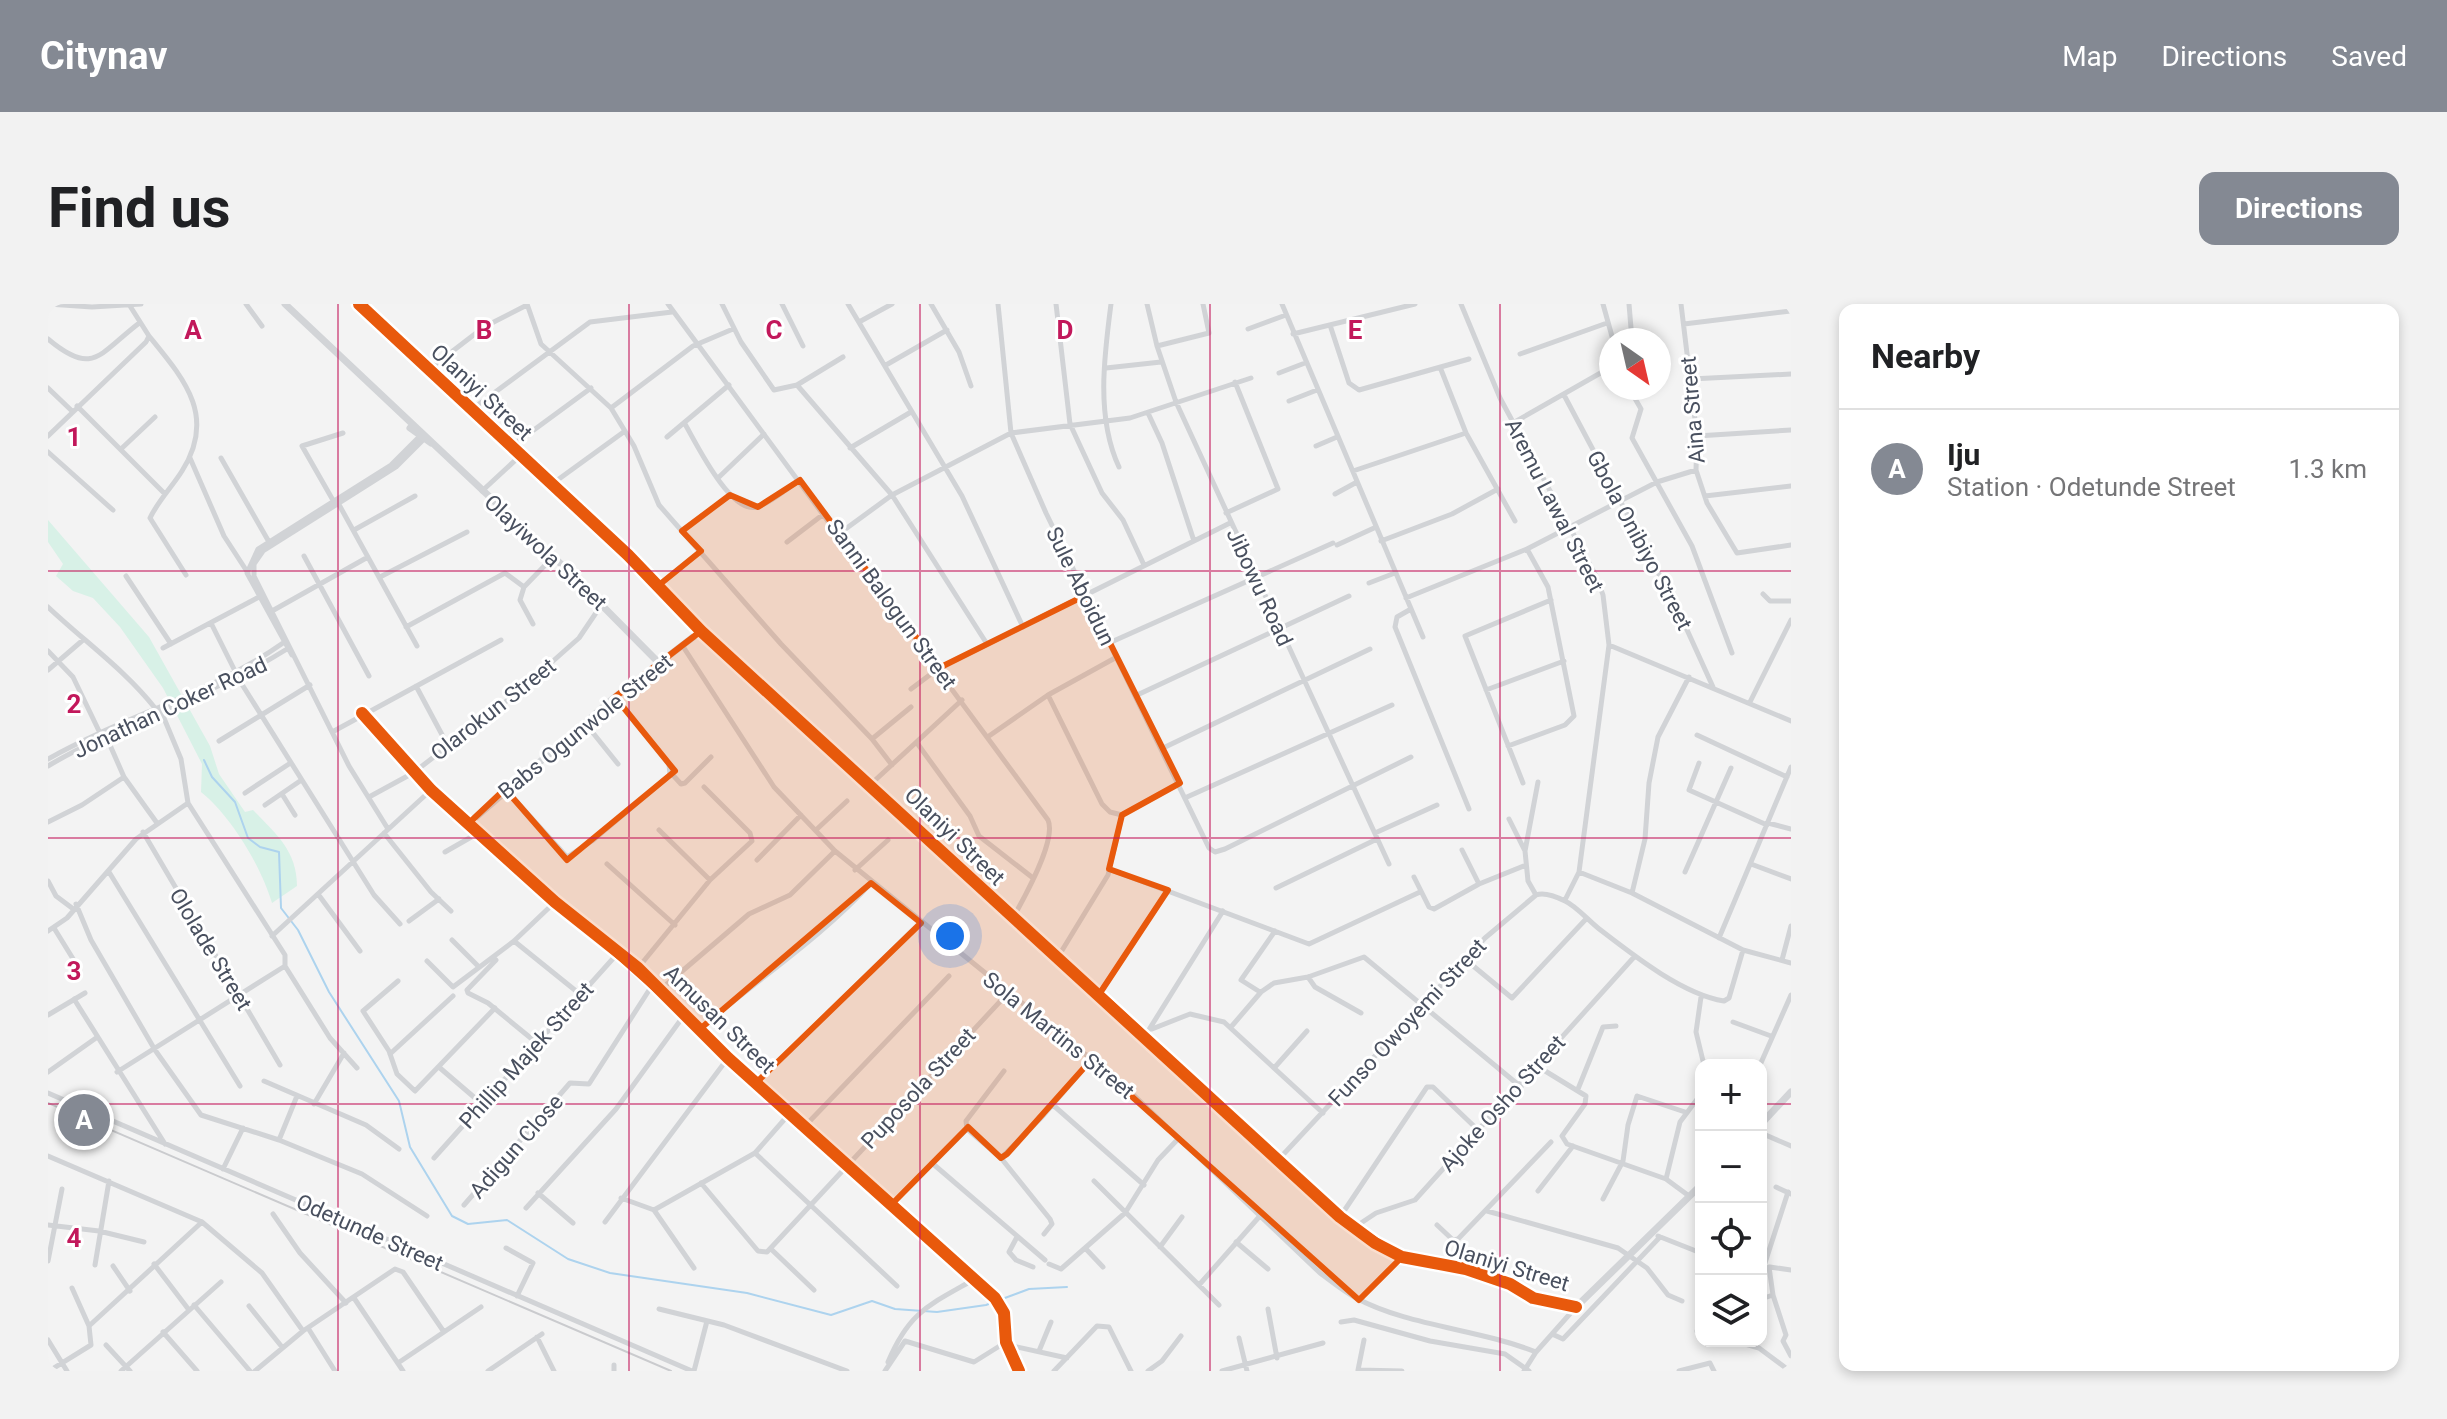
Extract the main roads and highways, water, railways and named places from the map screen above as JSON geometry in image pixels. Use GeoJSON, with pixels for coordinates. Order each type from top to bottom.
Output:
{"type":"FeatureCollection","features":[{"type":"Feature","properties":{"kind":"waterway"},"geometry":{"type":"LineString","coordinates":[[204,760],[212,777],[235,802],[248,838],[260,847],[279,852],[281,908],[298,930],[329,992],[399,1101],[410,1147],[452,1216],[468,1224],[507,1220],[568,1259],[610,1273],[747,1293],[831,1315],[872,1301],[895,1309],[937,1312],[986,1305],[1029,1289],[1067,1287]]}},
{"type":"Feature","properties":{"kind":"railway"},"geometry":{"type":"LineString","coordinates":[[48,1103],[671,1371]]}},
{"type":"Feature","properties":{"kind":"place","name":"Iju"},"geometry":{"type":"Point","coordinates":[84,1120]}}]}
